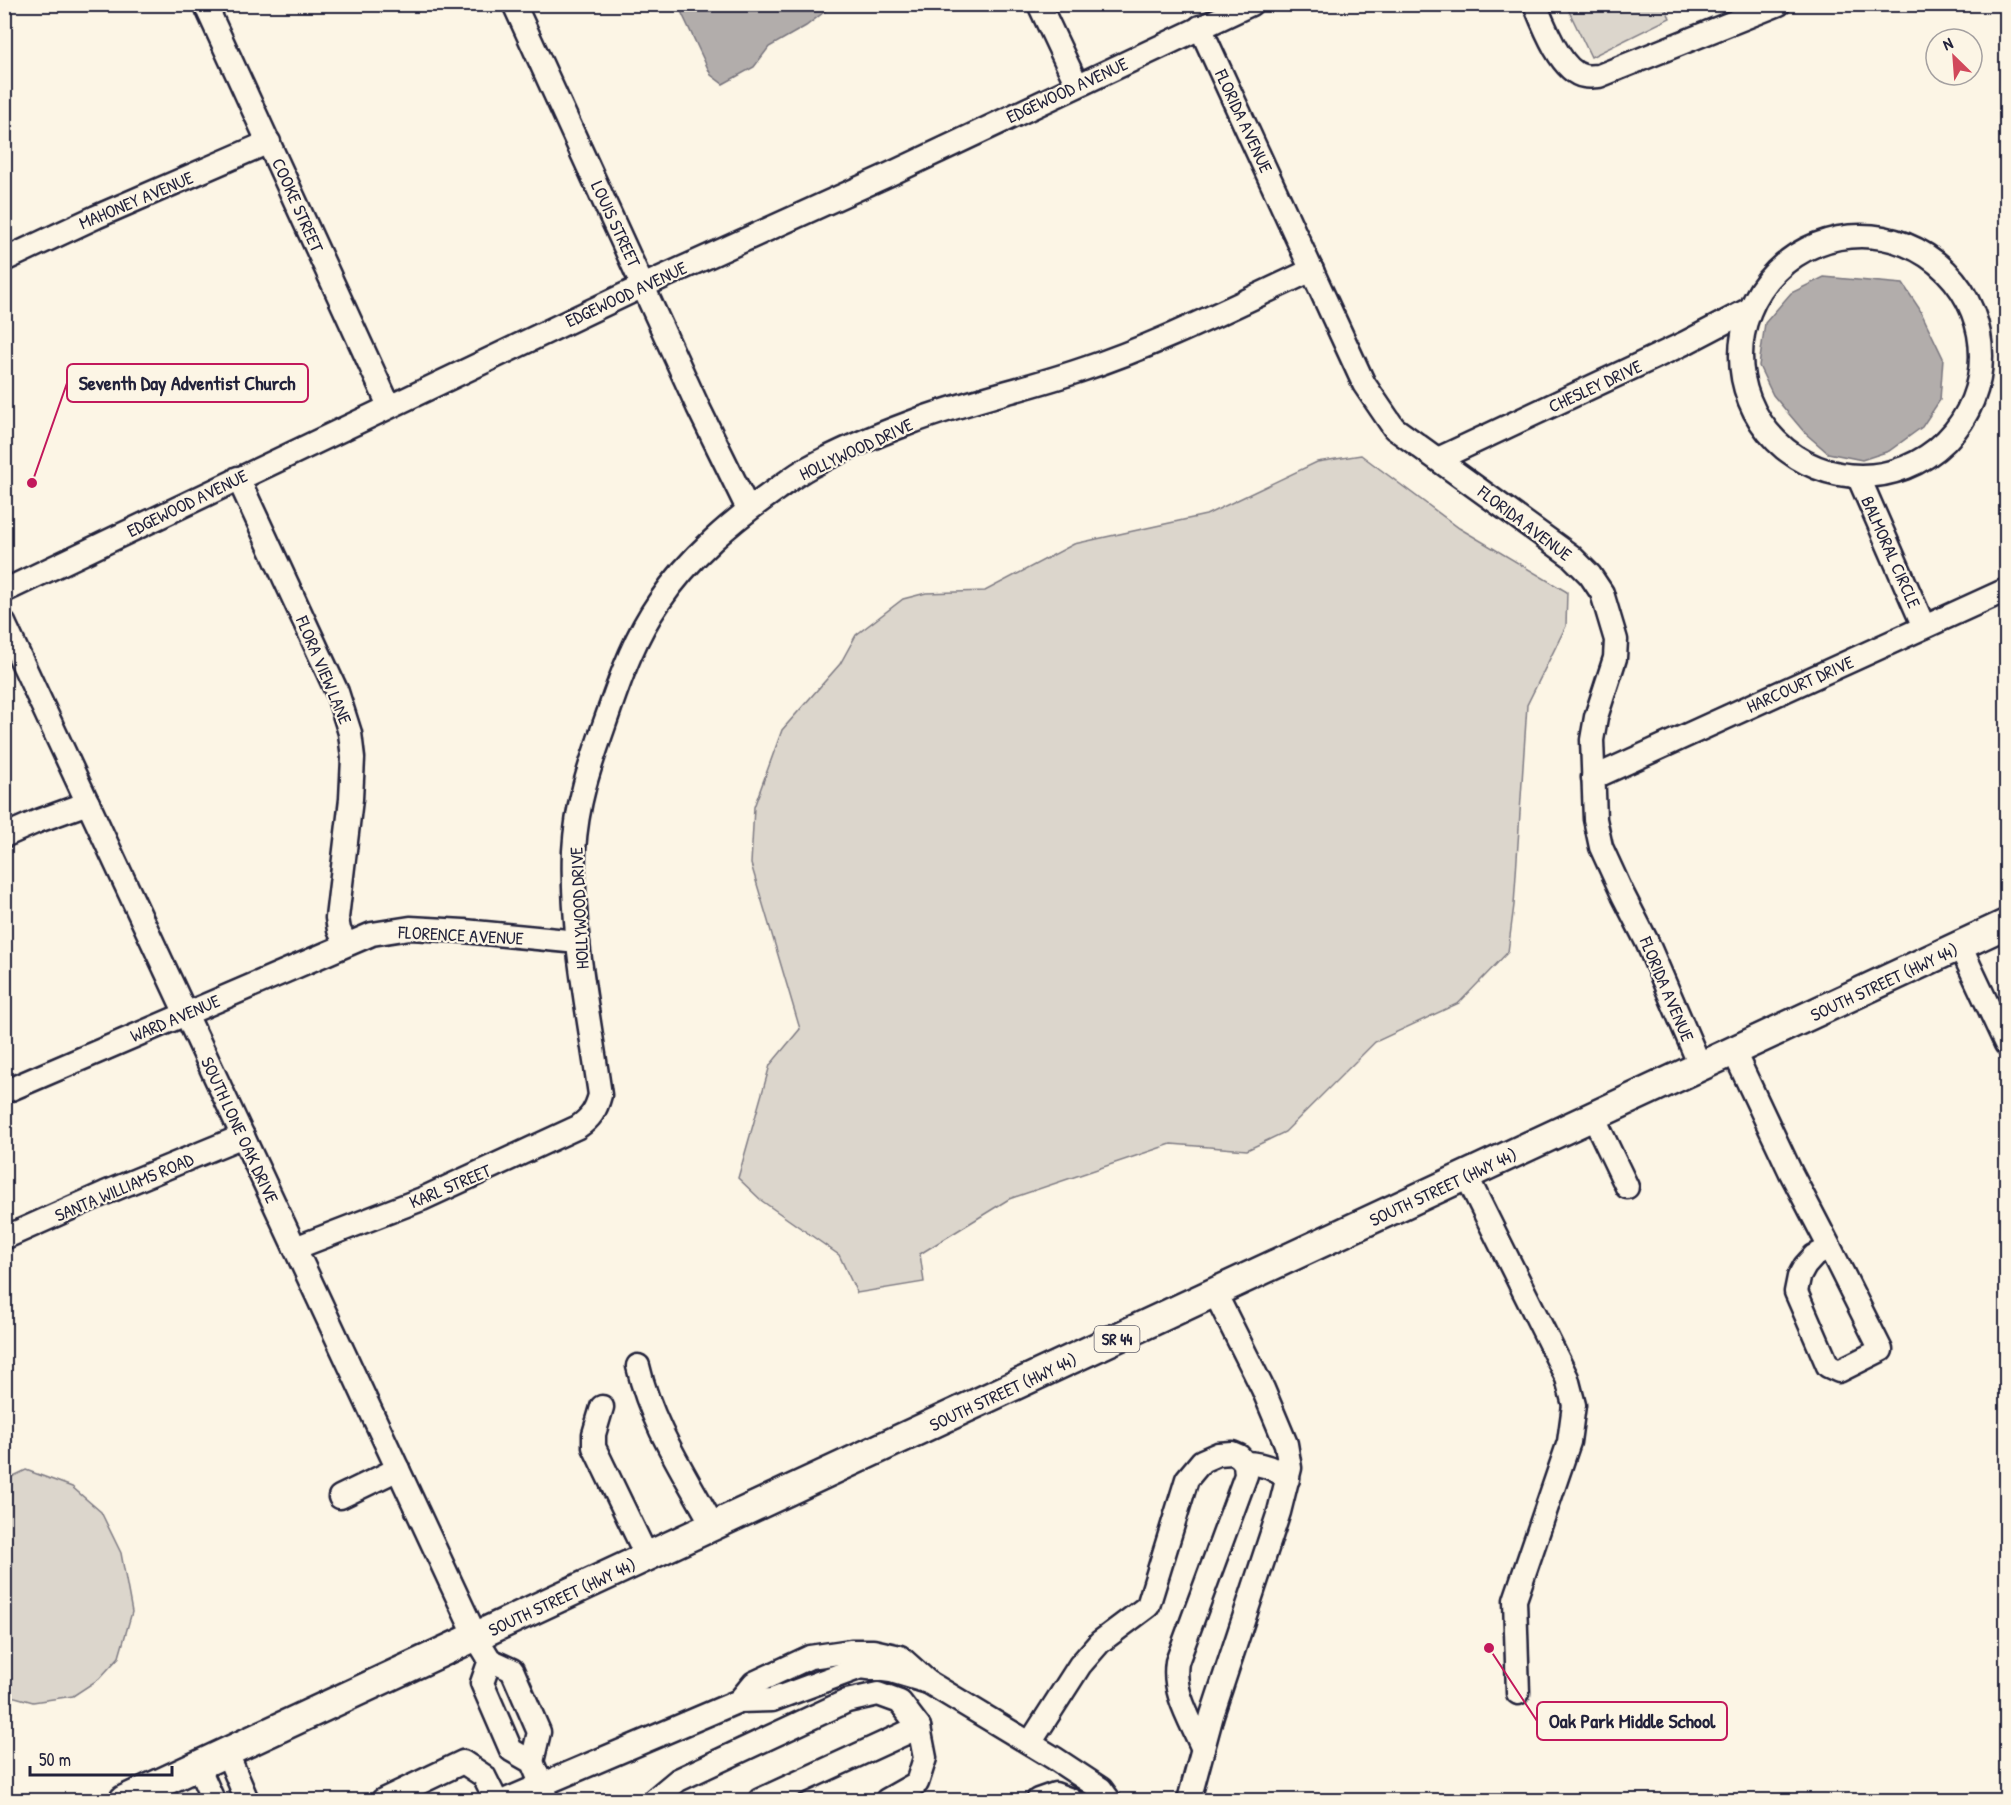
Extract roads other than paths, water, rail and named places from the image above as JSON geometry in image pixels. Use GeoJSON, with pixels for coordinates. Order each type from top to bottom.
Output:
{"type":"FeatureCollection","features":[{"type":"Feature","properties":{"kind":"main road","name":"SOUTH STREET (HWY 44)"},"geometry":{"type":"LineString","coordinates":[[227,1753],[483,1648],[647,1557],[2007,924]]}},
{"type":"Feature","properties":{"kind":"main road","name":"SR 44"},"geometry":{"type":"LineString","coordinates":[[124,1800],[227,1753]]}},
{"type":"Feature","properties":{"kind":"street","name":"COOKE STREET"},"geometry":{"type":"LineString","coordinates":[[205,4],[389,406]]}},
{"type":"Feature","properties":{"kind":"street","name":"LOUIS STREET"},"geometry":{"type":"LineString","coordinates":[[514,4],[698,406],[748,509]]}},
{"type":"Feature","properties":{"kind":"street"},"geometry":{"type":"LineString","coordinates":[[1039,4],[1077,86]]}},
{"type":"Feature","properties":{"kind":"street","name":"EDGEWOOD AVENUE"},"geometry":{"type":"LineString","coordinates":[[4,591],[643,286],[888,175],[1251,4]]}},
{"type":"Feature","properties":{"kind":"street"},"geometry":{"type":"LineString","coordinates":[[1534,4],[1555,50],[1570,67],[1583,76],[1599,76],[1779,4]]}},
{"type":"Feature","properties":{"kind":"street","name":"FLORIDA AVENUE"},"geometry":{"type":"LineString","coordinates":[[1200,27],[1364,384],[1379,408],[1394,428],[1571,556],[1590,575],[1602,593],[1616,640],[1615,658],[1596,717],[1592,740],[1595,819],[1601,847],[1647,942],[1701,1068]]}},
{"type":"Feature","properties":{"kind":"street","name":"MAHONEY AVENUE"},"geometry":{"type":"LineString","coordinates":[[4,260],[96,217],[269,142]]}},
{"type":"Feature","properties":{"kind":"street","name":"BALMORAL CIRCLE"},"geometry":{"type":"LineString","coordinates":[[1851,234],[1875,235],[1893,239],[1916,249],[1936,263],[1953,281],[1965,302],[1979,341],[1980,363],[1978,385],[1969,411],[1958,430],[1941,448],[1925,460],[1906,469],[1883,476],[1858,478],[1836,475],[1815,467],[1799,459],[1780,443],[1764,424],[1751,396],[1744,373],[1742,348],[1750,309],[1756,295],[1770,275],[1788,258],[1804,248],[1827,238],[1851,234]]}},
{"type":"Feature","properties":{"kind":"street","name":"HOLLYWOOD DRIVE"},"geometry":{"type":"LineString","coordinates":[[596,1110],[600,1095],[579,942],[574,852],[578,808],[585,779],[618,684],[636,641],[659,602],[687,567],[711,540],[748,509],[807,469],[913,421],[1080,371],[1119,356],[1312,270]]}},
{"type":"Feature","properties":{"kind":"street","name":"CHESLEY DRIVE"},"geometry":{"type":"LineString","coordinates":[[1438,459],[1685,343],[1750,309]]}},
{"type":"Feature","properties":{"kind":"street","name":"FLORA VIEW LANE"},"geometry":{"type":"LineString","coordinates":[[238,478],[337,692],[350,733],[353,758],[351,799],[337,918],[339,930],[346,944]]}},
{"type":"Feature","properties":{"kind":"street","name":"BALMORAL CIRCLE"},"geometry":{"type":"LineString","coordinates":[[1858,478],[1924,627]]}},
{"type":"Feature","properties":{"kind":"street","name":"HARCOURT DRIVE"},"geometry":{"type":"LineString","coordinates":[[1593,778],[2007,590]]}},
{"type":"Feature","properties":{"kind":"street","name":"SOUTH LONE OAK DRIVE"},"geometry":{"type":"LineString","coordinates":[[4,623],[483,1648]]}},
{"type":"Feature","properties":{"kind":"street"},"geometry":{"type":"LineString","coordinates":[[4,836],[88,803]]}},
{"type":"Feature","properties":{"kind":"street","name":"FLORENCE AVENUE"},"geometry":{"type":"LineString","coordinates":[[346,944],[372,934],[410,928],[579,942]]}},
{"type":"Feature","properties":{"kind":"street","name":"WARD AVENUE"},"geometry":{"type":"LineString","coordinates":[[4,1092],[346,944]]}},
{"type":"Feature","properties":{"kind":"street"},"geometry":{"type":"LineString","coordinates":[[1960,946],[2007,1044]]}},
{"type":"Feature","properties":{"kind":"street"},"geometry":{"type":"LineString","coordinates":[[1734,1052],[1791,1173],[1830,1248],[1881,1350],[1839,1371],[1828,1366],[1796,1292],[1799,1277],[1805,1266],[1814,1256],[1830,1248]]}},
{"type":"Feature","properties":{"kind":"street","name":"KARL STREET"},"geometry":{"type":"LineString","coordinates":[[295,1248],[422,1199],[484,1172],[578,1127],[589,1120],[596,1110]]}},
{"type":"Feature","properties":{"kind":"street"},"geometry":{"type":"LineString","coordinates":[[1594,1118],[1627,1187]]}},
{"type":"Feature","properties":{"kind":"street","name":"SANTA WILLIAMS ROAD"},"geometry":{"type":"LineString","coordinates":[[4,1238],[243,1136]]}},
{"type":"Feature","properties":{"kind":"street"},"geometry":{"type":"LineString","coordinates":[[1467,1176],[1567,1378],[1574,1405],[1569,1442],[1515,1600],[1518,1693]]}},
{"type":"Feature","properties":{"kind":"street"},"geometry":{"type":"LineString","coordinates":[[1189,1800],[1212,1715],[1279,1512],[1290,1468],[1286,1444],[1263,1389],[1215,1293]]}},
{"type":"Feature","properties":{"kind":"street"},"geometry":{"type":"LineString","coordinates":[[638,1366],[643,1387],[664,1440],[683,1470],[713,1527]]}},
{"type":"Feature","properties":{"kind":"street"},"geometry":{"type":"LineString","coordinates":[[602,1407],[594,1434],[594,1447],[647,1557]]}},
{"type":"Feature","properties":{"kind":"street"},"geometry":{"type":"LineString","coordinates":[[1030,1743],[1080,1665],[1100,1641],[1148,1606],[1187,1479],[1202,1461],[1218,1454],[1232,1453],[1239,1456],[1245,1463],[1246,1475],[1177,1662],[1175,1675],[1176,1687],[1203,1749]]}},
{"type":"Feature","properties":{"kind":"street"},"geometry":{"type":"LineString","coordinates":[[1245,1463],[1254,1463],[1277,1470],[1288,1479]]}},
{"type":"Feature","properties":{"kind":"street"},"geometry":{"type":"LineString","coordinates":[[340,1497],[398,1469]]}},
{"type":"Feature","properties":{"kind":"street"},"geometry":{"type":"LineString","coordinates":[[483,1648],[512,1670],[539,1732],[532,1762],[545,1792]]}},
{"type":"Feature","properties":{"kind":"street"},"geometry":{"type":"LineString","coordinates":[[483,1648],[482,1683],[511,1750],[532,1762]]}},
{"type":"Feature","properties":{"kind":"street"},"geometry":{"type":"LineString","coordinates":[[506,1800],[545,1792],[739,1701],[754,1683],[810,1657],[851,1651],[873,1651],[900,1657],[928,1683],[1030,1743],[1101,1789],[1110,1800]]}},
{"type":"Feature","properties":{"kind":"street"},"geometry":{"type":"LineString","coordinates":[[654,1800],[678,1780],[847,1701],[878,1694],[900,1702],[919,1727],[926,1758],[917,1783],[887,1800]]}},
{"type":"Feature","properties":{"kind":"street"},"geometry":{"type":"LineString","coordinates":[[760,1800],[919,1727]]}},
{"type":"Feature","properties":{"kind":"street"},"geometry":{"type":"LineString","coordinates":[[227,1753],[247,1800]]}},
{"type":"Feature","properties":{"kind":"street"},"geometry":{"type":"LineString","coordinates":[[383,1800],[463,1762],[483,1776],[496,1800]]}},
{"type":"Feature","properties":{"kind":"street"},"geometry":{"type":"LineString","coordinates":[[198,1766],[213,1800]]}},
{"type":"Feature","properties":{"kind":"street"},"geometry":{"type":"LineString","coordinates":[[1038,1800],[1056,1794],[1071,1800]]}},
{"type":"Feature","properties":{"kind":"place","name":"Seventh Day Adventist Church"},"geometry":{"type":"Point","coordinates":[32,483]}},
{"type":"Feature","properties":{"kind":"place","name":"Oak Park Middle School"},"geometry":{"type":"Point","coordinates":[1489,1648]}}]}
